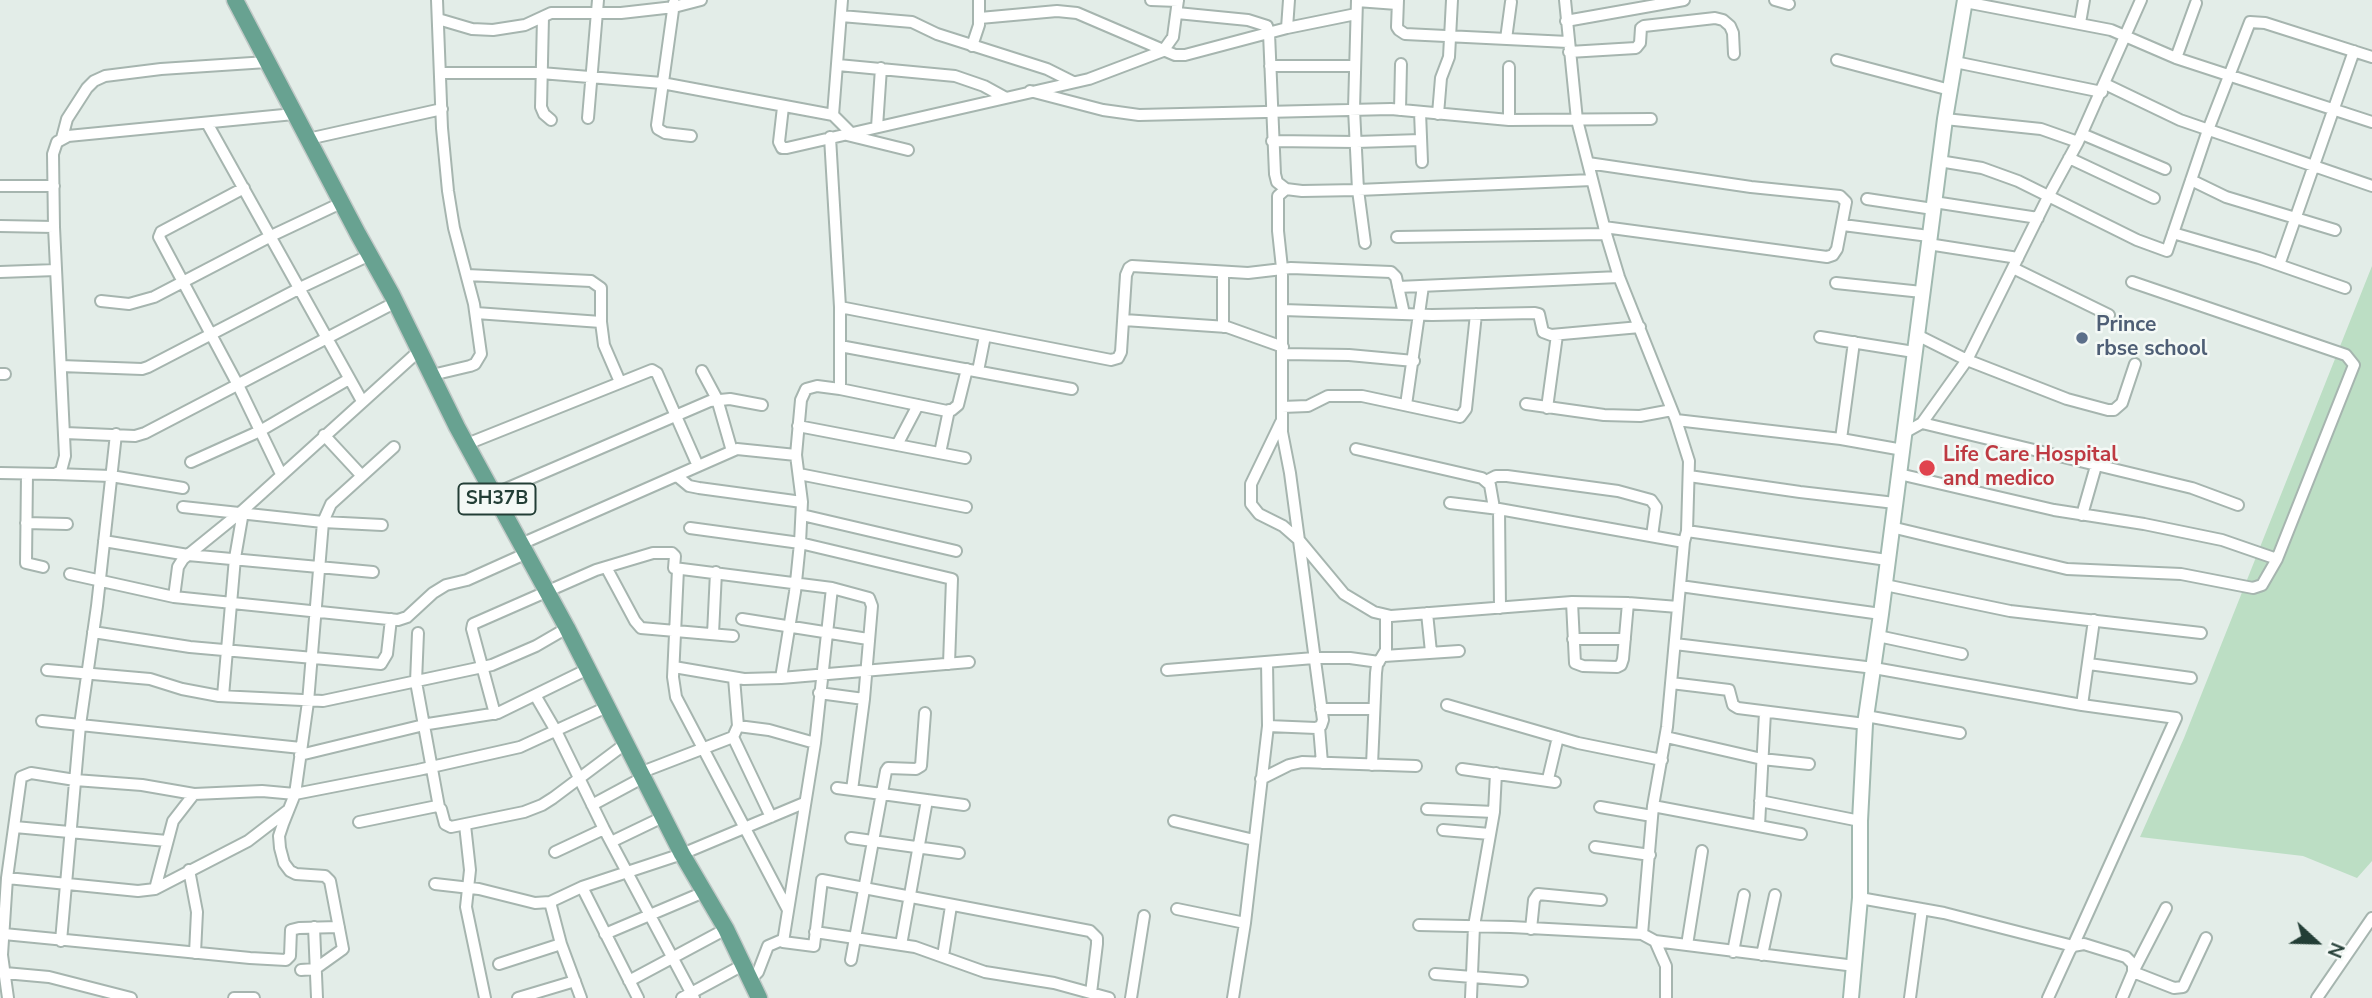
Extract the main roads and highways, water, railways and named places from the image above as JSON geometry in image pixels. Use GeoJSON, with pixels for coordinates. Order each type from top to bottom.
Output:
{"type":"FeatureCollection","features":[{"type":"Feature","properties":{"kind":"main road","name":"SH37B"},"geometry":{"type":"LineString","coordinates":[[234,0],[396,302],[467,444],[567,628],[682,854],[726,929],[759,998]]}},
{"type":"Feature","properties":{"kind":"place","name":"Prince rbse school"},"geometry":{"type":"Point","coordinates":[2082,338]}},
{"type":"Feature","properties":{"kind":"place","name":"Life Care Hospital and medico"},"geometry":{"type":"Point","coordinates":[1927,468]}}]}
